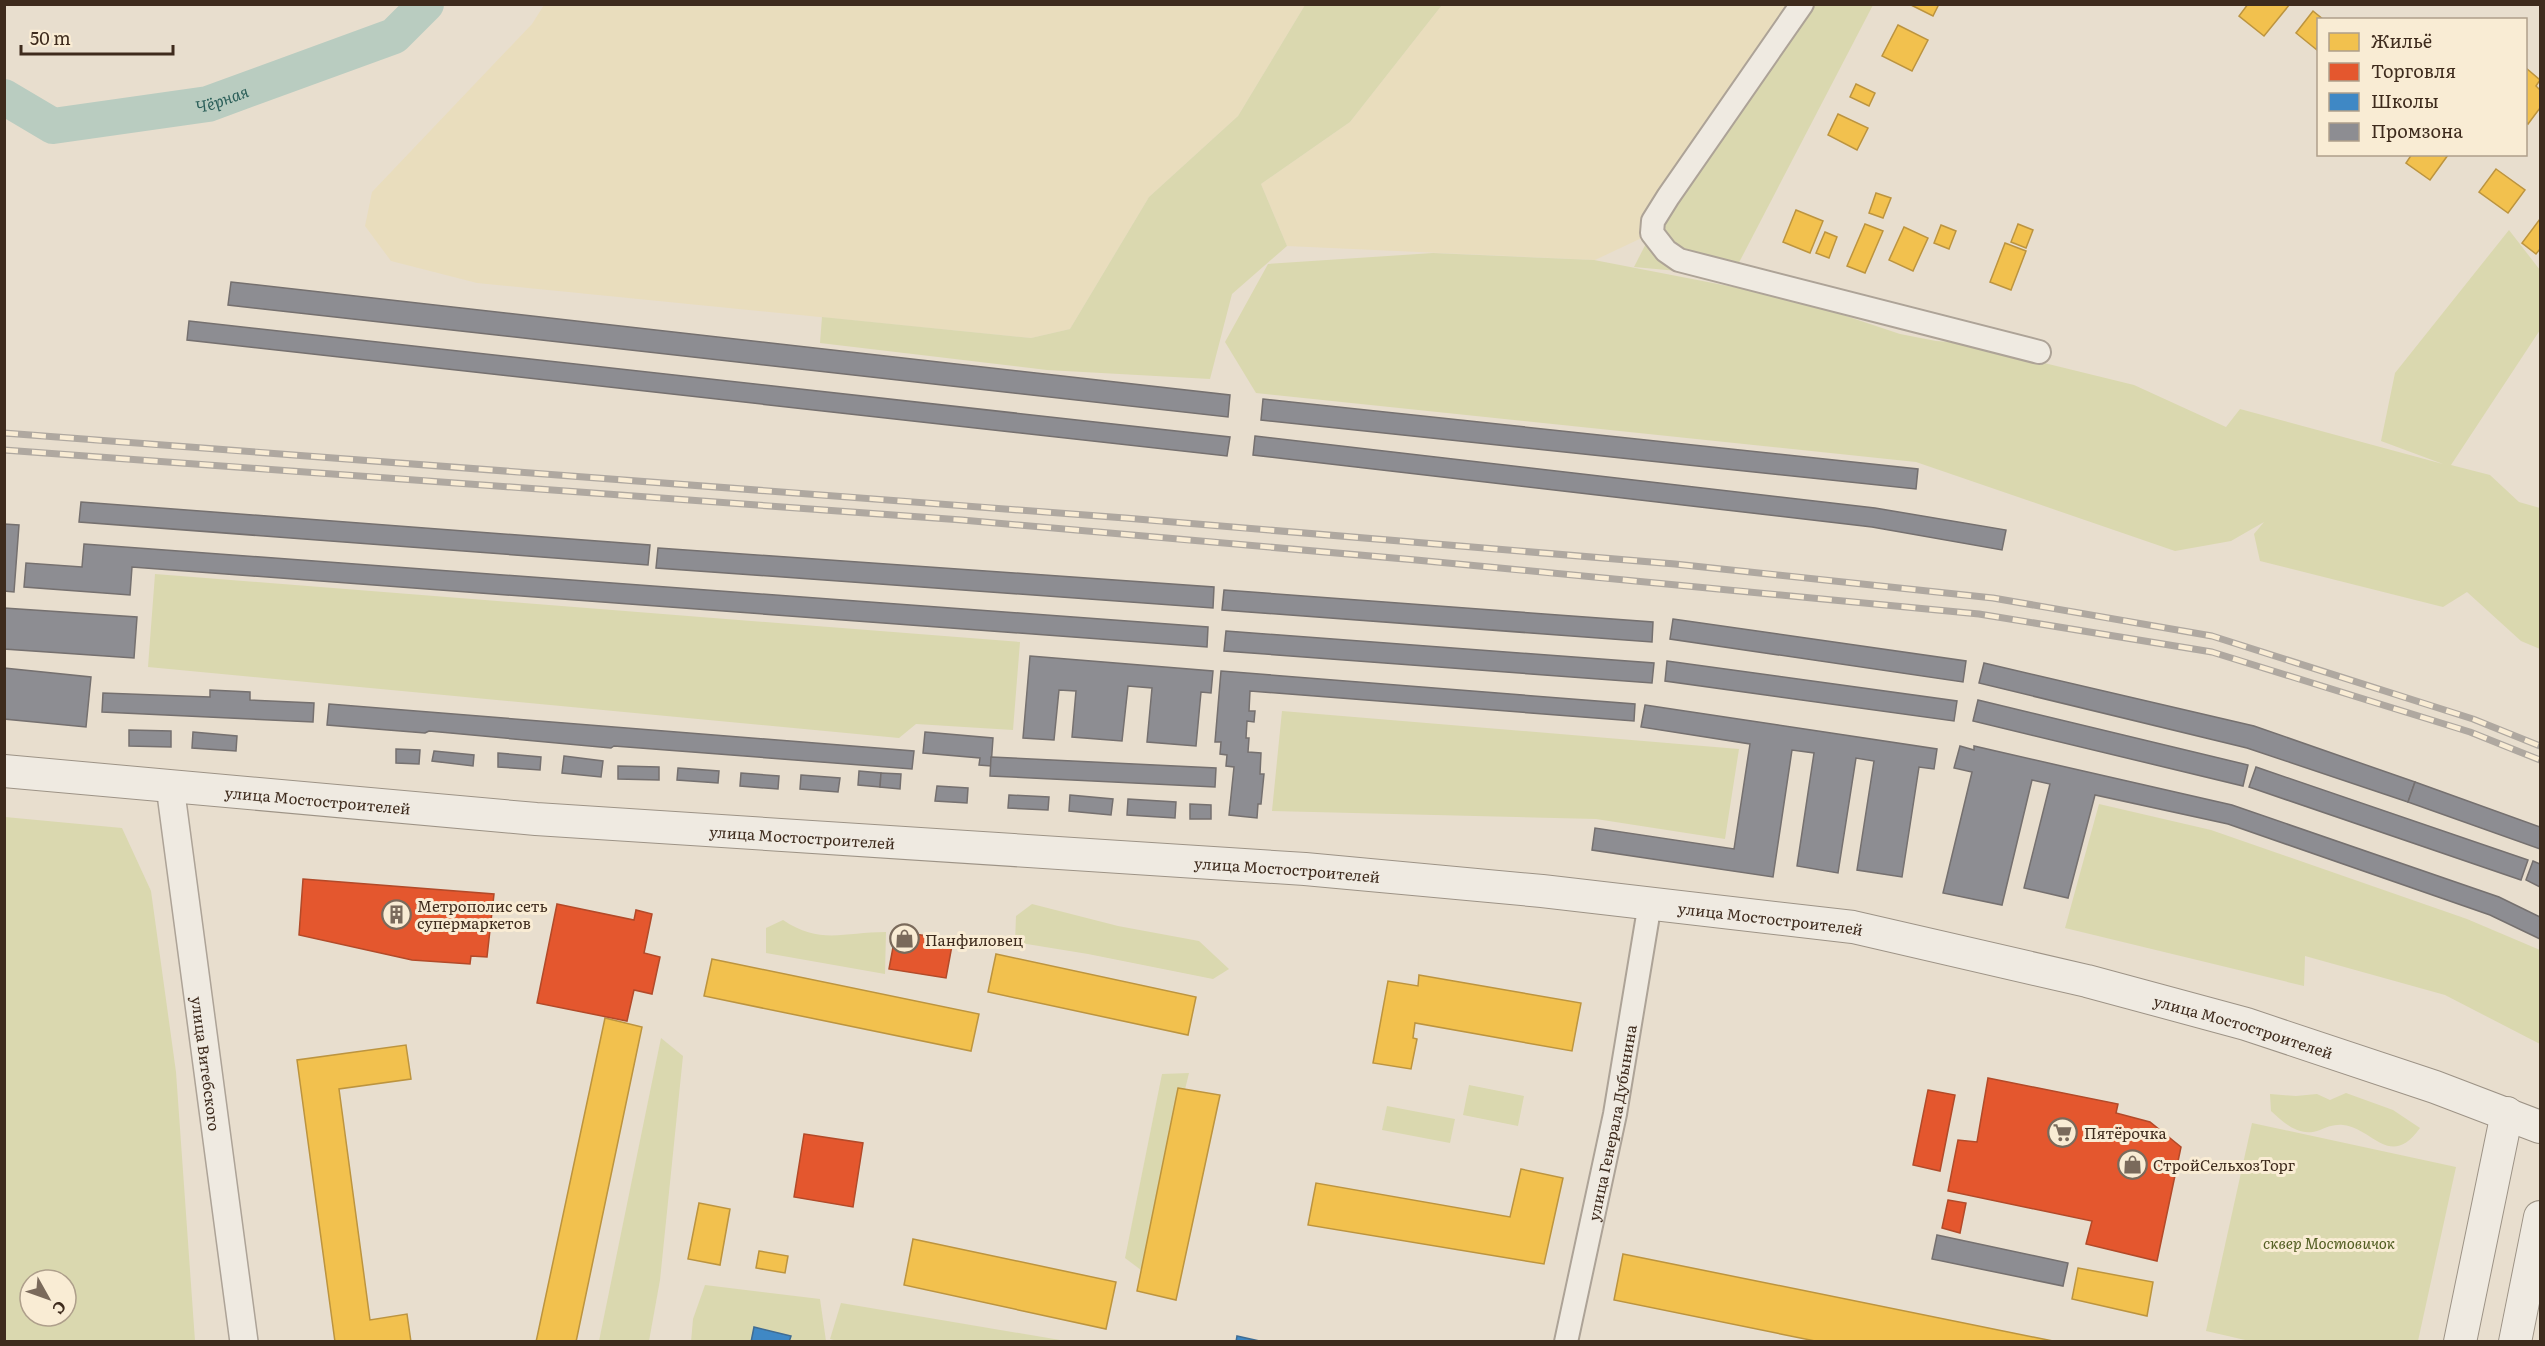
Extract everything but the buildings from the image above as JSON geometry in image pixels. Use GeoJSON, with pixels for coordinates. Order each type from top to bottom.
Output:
{"type":"FeatureCollection","features":[{"type":"Feature","properties":{"kind":"main road","name":"улица Мостостроителей"},"geometry":{"type":"LineString","coordinates":[[4,771],[536,819],[1305,869],[1650,903],[1853,927],[2087,981],[2319,1047],[2541,1127]]}},
{"type":"Feature","properties":{"kind":"main road"},"geometry":{"type":"LineString","coordinates":[[2460,1341],[2506,1113]]}},
{"type":"Feature","properties":{"kind":"main road"},"geometry":{"type":"LineString","coordinates":[[2515,1341],[2541,1217]]}},
{"type":"Feature","properties":{"kind":"street"},"geometry":{"type":"LineString","coordinates":[[1802,4],[1668,196],[1653,221],[1652,233],[1666,251],[1679,260],[2039,352]]}},
{"type":"Feature","properties":{"kind":"street","name":"улица Витебского"},"geometry":{"type":"LineString","coordinates":[[170,786],[244,1341]]}},
{"type":"Feature","properties":{"kind":"street","name":"улица Генерала Дубынина"},"geometry":{"type":"LineString","coordinates":[[1566,1341],[1615,1114],[1650,903]]}},
{"type":"Feature","properties":{"kind":"shaded area"},"geometry":{"type":"Polygon","coordinates":[[[544,5],[1305,5],[1238,116],[1149,197],[1070,329],[1031,338],[477,283],[391,261],[365,226],[372,192],[532,24],[544,5]]]}},
{"type":"Feature","properties":{"kind":"shaded area"},"geometry":{"type":"Polygon","coordinates":[[[1442,5],[1803,5],[1648,235],[1595,260],[1287,246],[1261,184],[1350,122],[1442,5]]]}},
{"type":"Feature","properties":{"kind":"green space"},"geometry":{"type":"Polygon","coordinates":[[[1305,5],[1442,5],[1350,122],[1261,184],[1287,246],[1232,294],[1210,379],[1047,370],[820,343],[822,317],[1031,338],[1070,329],[1149,197],[1238,116],[1305,5]]]}},
{"type":"Feature","properties":{"kind":"green space"},"geometry":{"type":"Polygon","coordinates":[[[1808,5],[1873,5],[1732,276],[1634,267],[1658,220],[1808,5]]]}},
{"type":"Feature","properties":{"kind":"green space"},"geometry":{"type":"Polygon","coordinates":[[[2509,230],[2540,270],[2540,330],[2451,465],[2490,475],[2519,502],[2540,508],[2540,649],[2521,641],[2467,592],[2443,607],[2260,561],[2254,534],[2264,522],[2231,541],[2175,551],[1916,462],[1256,393],[1225,342],[1268,264],[1433,253],[1594,260],[1795,299],[1900,334],[1936,341],[1963,343],[2134,385],[2226,427],[2240,409],[2443,464],[2381,441],[2395,373],[2509,230]]]}},
{"type":"Feature","properties":{"kind":"green space"},"geometry":{"type":"Polygon","coordinates":[[[155,574],[1020,642],[1013,730],[916,724],[899,738],[148,667],[155,574]]]}},
{"type":"Feature","properties":{"kind":"green space"},"geometry":{"type":"Polygon","coordinates":[[[1282,711],[1739,749],[1725,839],[1596,819],[1272,811],[1282,711]]]}},
{"type":"Feature","properties":{"kind":"green space"},"geometry":{"type":"Polygon","coordinates":[[[2099,804],[2211,830],[2467,919],[2540,950],[2540,1044],[2445,995],[2305,956],[2304,986],[2065,928],[2099,804]]]}},
{"type":"Feature","properties":{"kind":"green space"},"geometry":{"type":"Polygon","coordinates":[[[5,817],[122,828],[151,891],[176,1072],[195,1341],[5,1341],[5,817]]]}},
{"type":"Feature","properties":{"kind":"green space"},"geometry":{"type":"Polygon","coordinates":[[[1032,904],[1118,926],[1199,941],[1229,969],[1213,979],[1015,942],[1016,916],[1032,904]]]}},
{"type":"Feature","properties":{"kind":"green space"},"geometry":{"type":"Polygon","coordinates":[[[783,920],[796,928],[821,935],[886,932],[885,974],[766,953],[766,928],[783,920]]]}},
{"type":"Feature","properties":{"kind":"green space"},"geometry":{"type":"Polygon","coordinates":[[[661,1038],[683,1056],[660,1280],[649,1341],[599,1341],[661,1038]]]}},
{"type":"Feature","properties":{"kind":"green space"},"geometry":{"type":"Polygon","coordinates":[[[1189,1073],[1141,1270],[1125,1258],[1162,1074],[1189,1073]]]}},
{"type":"Feature","properties":{"kind":"green space"},"geometry":{"type":"Polygon","coordinates":[[[1469,1085],[1524,1096],[1518,1126],[1463,1115],[1469,1085]]]}},
{"type":"Feature","properties":{"kind":"green space"},"geometry":{"type":"Polygon","coordinates":[[[2346,1093],[2393,1110],[2420,1128],[2400,1146],[2390,1146],[2343,1125],[2313,1132],[2299,1131],[2287,1125],[2271,1111],[2270,1094],[2296,1096],[2317,1094],[2330,1100],[2346,1093]]]}},
{"type":"Feature","properties":{"kind":"green space"},"geometry":{"type":"Polygon","coordinates":[[[1387,1106],[1455,1119],[1450,1143],[1382,1130],[1387,1106]]]}},
{"type":"Feature","properties":{"kind":"green space","name":"сквер Мостовичок"},"geometry":{"type":"Polygon","coordinates":[[[2252,1123],[2456,1167],[2418,1341],[2254,1342],[2206,1331],[2252,1123]]]}},
{"type":"Feature","properties":{"kind":"green space"},"geometry":{"type":"Polygon","coordinates":[[[705,1285],[820,1299],[826,1341],[691,1342],[693,1319],[705,1285]]]}},
{"type":"Feature","properties":{"kind":"green space"},"geometry":{"type":"Polygon","coordinates":[[[841,1303],[1066,1341],[841,1342],[830,1339],[841,1303]]]}},
{"type":"Feature","properties":{"kind":"waterway","name":"Чёрная"},"geometry":{"type":"LineString","coordinates":[[4,97],[53,126],[208,104],[394,36],[426,4]]}},
{"type":"Feature","properties":{"kind":"railway"},"geometry":{"type":"LineString","coordinates":[[4,433],[1125,518],[1675,564],[1993,598],[2212,636],[2473,719],[2540,746]]}},
{"type":"Feature","properties":{"kind":"railway"},"geometry":{"type":"LineString","coordinates":[[4,450],[962,520],[1416,560],[1979,614],[2212,652],[2470,732],[2540,760]]}},
{"type":"Feature","properties":{"kind":"place","name":"Метрополис cеть супермаркетов"},"geometry":{"type":"Point","coordinates":[396,914]}},
{"type":"Feature","properties":{"kind":"place","name":"Панфиловец"},"geometry":{"type":"Point","coordinates":[904,939]}},
{"type":"Feature","properties":{"kind":"place","name":"Пятёрочка"},"geometry":{"type":"Point","coordinates":[2063,1132]}},
{"type":"Feature","properties":{"kind":"place","name":"СтройСельхозТорг"},"geometry":{"type":"Point","coordinates":[2132,1164]}}]}
